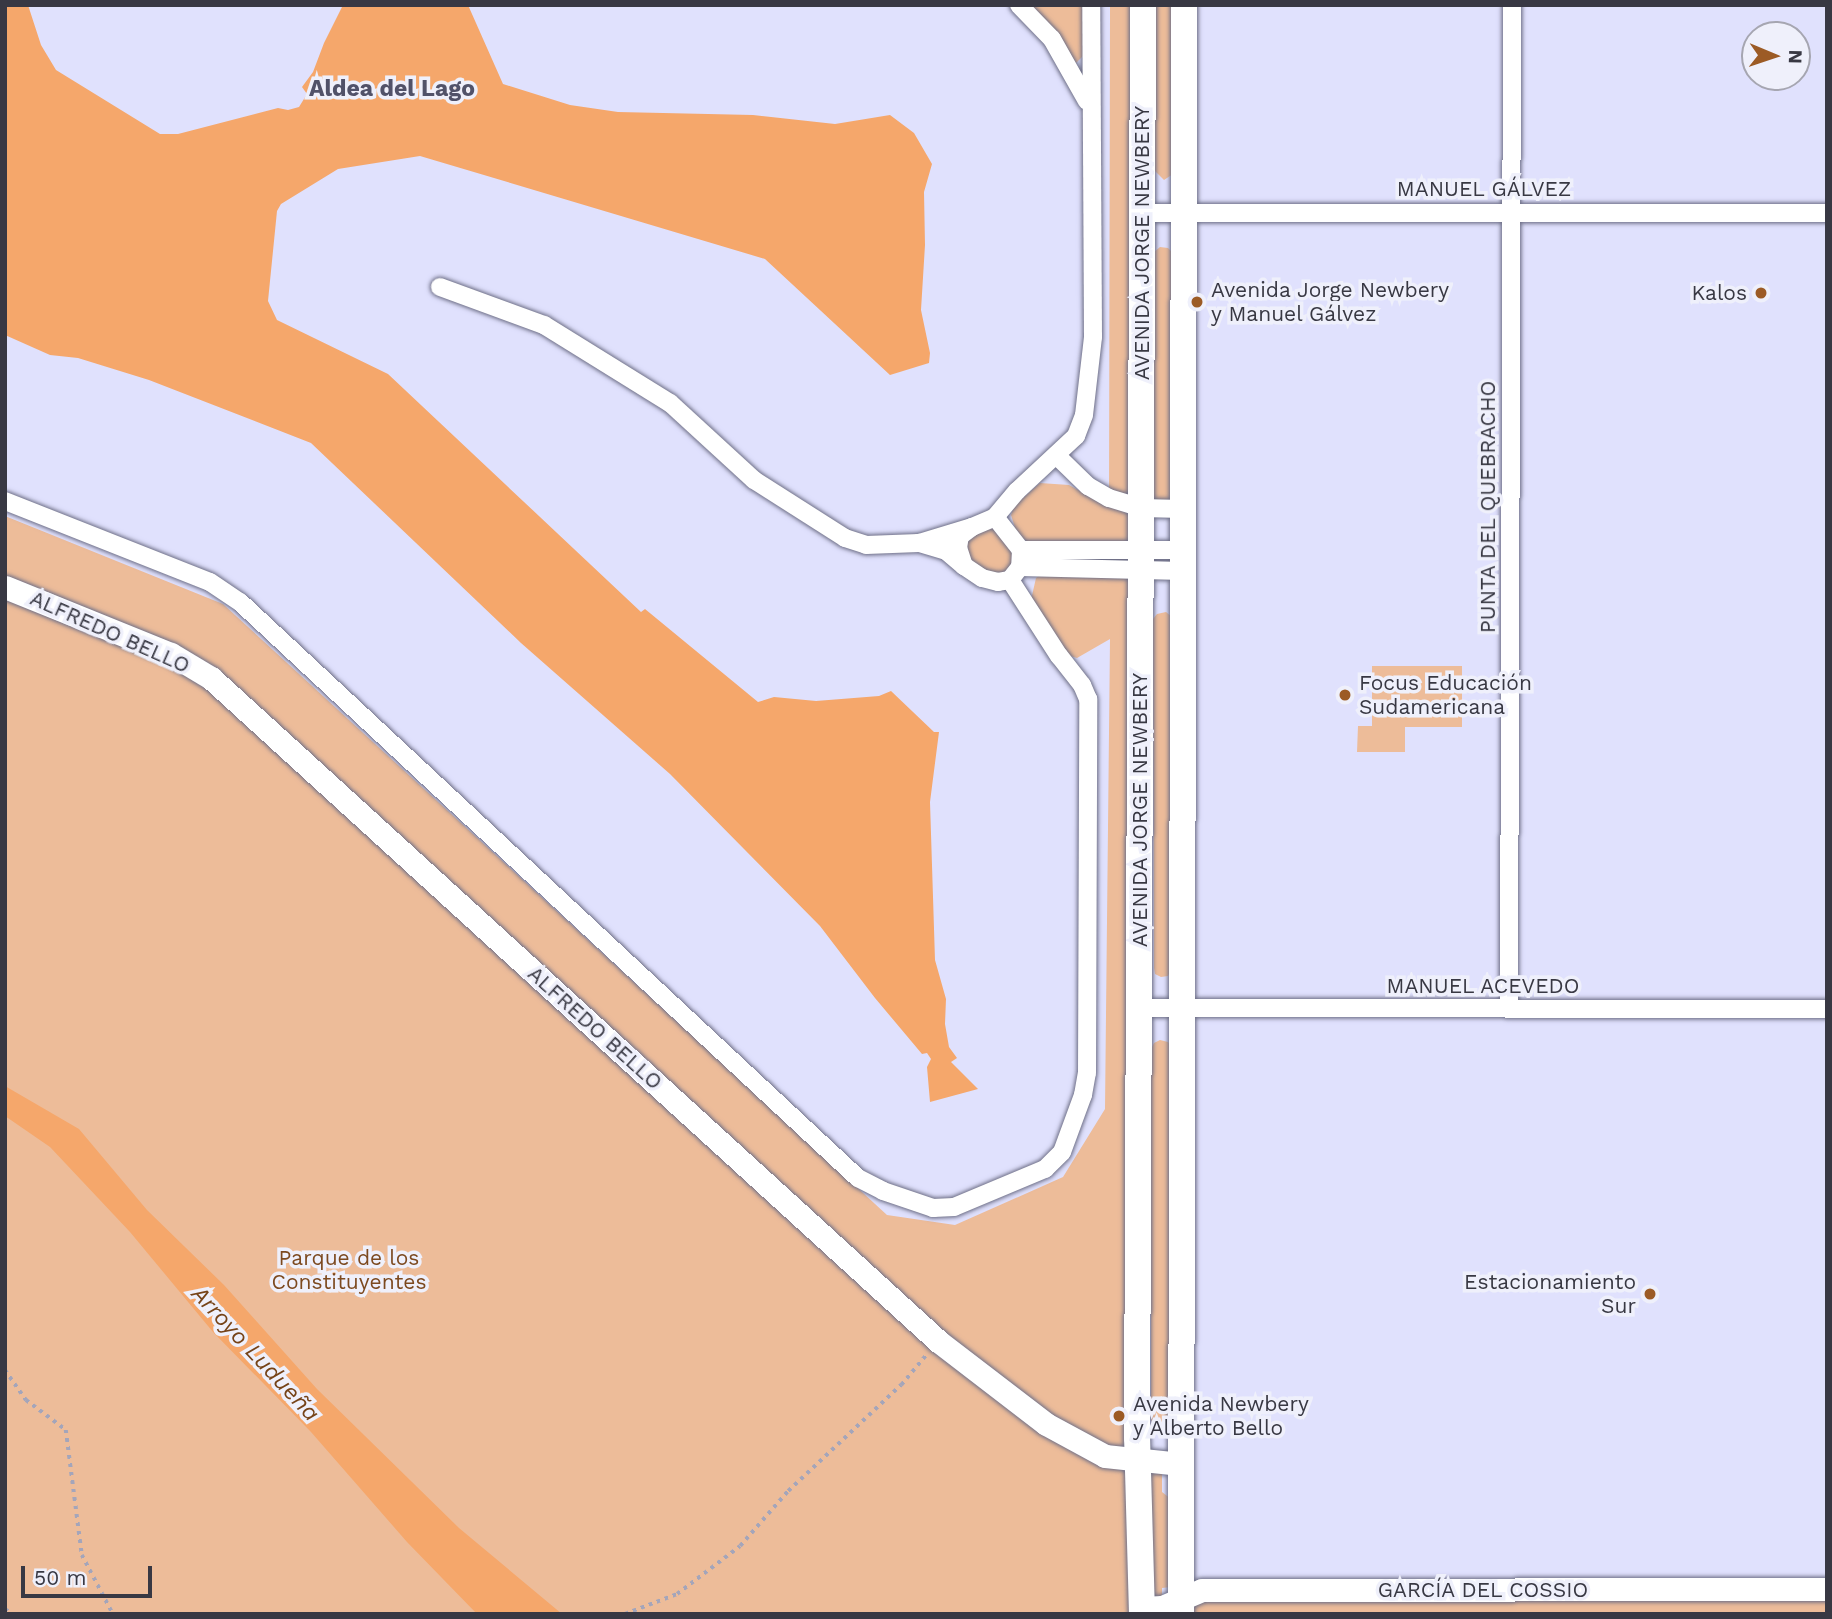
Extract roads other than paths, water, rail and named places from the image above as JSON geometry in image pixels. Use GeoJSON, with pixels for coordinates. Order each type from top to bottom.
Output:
{"type":"FeatureCollection","features":[{"type":"Feature","properties":{"kind":"main road","name":"AVENIDA JORGE NEWBERY"},"geometry":{"type":"LineString","coordinates":[[1142,1611],[1138,1460],[1143,5]]}},
{"type":"Feature","properties":{"kind":"main road","name":"AVENIDA JORGE NEWBERY"},"geometry":{"type":"LineString","coordinates":[[1181,1606],[1184,5]]}},
{"type":"Feature","properties":{"kind":"street"},"geometry":{"type":"LineString","coordinates":[[1019,5],[1052,39],[1089,104]]}},
{"type":"Feature","properties":{"kind":"street"},"geometry":{"type":"LineString","coordinates":[[440,287],[544,326],[670,403],[754,480],[845,538],[866,545],[919,543],[972,527],[995,517],[1017,491],[1057,456],[1076,436],[1084,415],[1093,337],[1089,104],[1091,5]]}},
{"type":"Feature","properties":{"kind":"street","name":"PUNTA DEL QUEBRACHO"},"geometry":{"type":"LineString","coordinates":[[1508,1009],[1512,5]]}},
{"type":"Feature","properties":{"kind":"street","name":"MANUEL GÁLVEZ"},"geometry":{"type":"LineString","coordinates":[[1142,213],[1827,213]]}},
{"type":"Feature","properties":{"kind":"street"},"geometry":{"type":"LineString","coordinates":[[1057,456],[1088,486],[1109,498],[1141,508],[1183,509]]}},
{"type":"Feature","properties":{"kind":"street"},"geometry":{"type":"LineString","coordinates":[[5,501],[210,582],[240,602],[859,1178],[883,1191],[933,1209],[954,1207],[1045,1169],[1062,1152],[1083,1096],[1087,1073],[1088,699],[1082,685],[1059,656],[995,517]]}},
{"type":"Feature","properties":{"kind":"street"},"geometry":{"type":"LineString","coordinates":[[964,566],[958,548],[960,537],[972,527]]}},
{"type":"Feature","properties":{"kind":"street"},"geometry":{"type":"LineString","coordinates":[[919,543],[946,551],[982,578],[998,582],[1017,566],[1183,560]]}},
{"type":"Feature","properties":{"kind":"street","name":"ALFREDO BELLO"},"geometry":{"type":"LineString","coordinates":[[5,587],[171,654],[211,678],[938,1341],[1046,1424],[1105,1456],[1181,1464]]}},
{"type":"Feature","properties":{"kind":"street","name":"MANUEL ACEVEDO"},"geometry":{"type":"LineString","coordinates":[[1139,1009],[1827,1009]]}},
{"type":"Feature","properties":{"kind":"street","name":"GARCÍA DEL COSSIO"},"geometry":{"type":"LineString","coordinates":[[1142,1611],[1181,1606],[1202,1590],[1827,1589]]}},
{"type":"Feature","properties":{"kind":"water"},"geometry":{"type":"Polygon","coordinates":[[[5,5],[28,5],[41,45],[56,70],[160,134],[178,134],[278,108],[288,110],[299,107],[307,94],[302,87],[313,72],[343,5],[468,5],[503,84],[570,105],[618,112],[753,115],[835,124],[890,115],[914,133],[932,164],[924,192],[925,245],[921,310],[930,353],[929,363],[890,375],[765,259],[420,156],[338,169],[281,204],[277,211],[268,301],[277,320],[388,374],[641,612],[645,609],[758,702],[774,697],[816,701],[879,696],[891,691],[934,732],[939,732],[930,802],[935,960],[946,999],[945,1024],[949,1047],[957,1058],[951,1062],[978,1089],[930,1102],[927,1067],[931,1059],[927,1053],[922,1054],[875,998],[820,926],[670,774],[521,643],[311,443],[149,380],[78,358],[50,355],[5,335],[5,5]]]}},
{"type":"Feature","properties":{"kind":"water","name":"Arroyo Ludueña"},"geometry":{"type":"Polygon","coordinates":[[[5,1086],[79,1129],[147,1210],[224,1285],[317,1389],[459,1528],[562,1614],[477,1614],[407,1542],[311,1432],[213,1332],[130,1232],[50,1147],[5,1116],[5,1086]]]}},
{"type":"Feature","properties":{"kind":"place","name":"Kalos"},"geometry":{"type":"Point","coordinates":[1761,293]}},
{"type":"Feature","properties":{"kind":"place","name":"Avenida Jorge Newbery y Manuel Gálvez"},"geometry":{"type":"Point","coordinates":[1197,302]}},
{"type":"Feature","properties":{"kind":"place","name":"Focus Educación Sudamericana"},"geometry":{"type":"Point","coordinates":[1345,695]}},
{"type":"Feature","properties":{"kind":"place","name":"Estacionamiento Sur"},"geometry":{"type":"Point","coordinates":[1650,1294]}},
{"type":"Feature","properties":{"kind":"place","name":"Avenida Newbery y Alberto Bello"},"geometry":{"type":"Point","coordinates":[1119,1416]}},
{"type":"Feature","properties":{"kind":"district","name":"Aldea del Lago"},"geometry":{"type":"Point","coordinates":[392,89]}},
{"type":"Feature","properties":{"kind":"park label","name":"Parque de los Constituyentes"},"geometry":{"type":"Point","coordinates":[349,1270]}}]}
